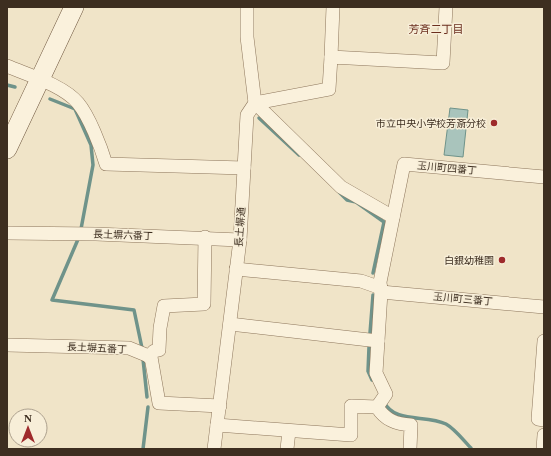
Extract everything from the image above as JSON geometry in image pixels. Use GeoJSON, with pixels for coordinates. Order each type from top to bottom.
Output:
{"type":"FeatureCollection","features":[{"type":"Feature","properties":{"kind":"main road"},"geometry":{"type":"LineString","coordinates":[[7,149],[74,7]]}},
{"type":"Feature","properties":{"kind":"street","name":"長土塀通"},"geometry":{"type":"LineString","coordinates":[[214,449],[240,240],[248,115],[255,103],[247,36],[247,7]]}},
{"type":"Feature","properties":{"kind":"street"},"geometry":{"type":"LineString","coordinates":[[255,103],[329,89],[333,7]]}},
{"type":"Feature","properties":{"kind":"street"},"geometry":{"type":"LineString","coordinates":[[331,57],[443,63],[446,7]]}},
{"type":"Feature","properties":{"kind":"street"},"geometry":{"type":"LineString","coordinates":[[7,66],[66,92],[78,103],[101,149],[106,164],[244,168]]}},
{"type":"Feature","properties":{"kind":"street"},"geometry":{"type":"LineString","coordinates":[[218,426],[351,435],[351,406],[380,402],[386,394],[376,373],[381,290],[380,282],[393,216],[342,187],[255,103]]}},
{"type":"Feature","properties":{"kind":"street","name":"玉川町四番丁"},"geometry":{"type":"LineString","coordinates":[[393,216],[404,164],[544,177]]}},
{"type":"Feature","properties":{"kind":"street","name":"長土塀六番丁"},"geometry":{"type":"LineString","coordinates":[[7,233],[205,237],[240,240]]}},
{"type":"Feature","properties":{"kind":"street"},"geometry":{"type":"LineString","coordinates":[[205,237],[204,304],[164,306],[160,328],[159,350],[154,351],[149,356],[151,357],[159,403],[220,406]]}},
{"type":"Feature","properties":{"kind":"street","name":"玉川町三番丁"},"geometry":{"type":"LineString","coordinates":[[236,269],[361,281],[381,290],[544,306]]}},
{"type":"Feature","properties":{"kind":"street"},"geometry":{"type":"LineString","coordinates":[[230,324],[378,341]]}},
{"type":"Feature","properties":{"kind":"street"},"geometry":{"type":"LineString","coordinates":[[544,341],[538,419],[544,420]]}},
{"type":"Feature","properties":{"kind":"street","name":"長土塀五番丁"},"geometry":{"type":"LineString","coordinates":[[7,345],[129,348],[149,356]]}},
{"type":"Feature","properties":{"kind":"street"},"geometry":{"type":"LineString","coordinates":[[380,402],[383,416],[398,424],[411,426],[410,449]]}},
{"type":"Feature","properties":{"kind":"street"},"geometry":{"type":"LineString","coordinates":[[287,449],[288,431]]}},
{"type":"Feature","properties":{"kind":"street"},"geometry":{"type":"LineString","coordinates":[[543,449],[544,435]]}},
{"type":"Feature","properties":{"kind":"water"},"geometry":{"type":"Polygon","coordinates":[[[450,108],[468,110],[463,157],[444,155],[450,108]]]}},
{"type":"Feature","properties":{"kind":"waterway"},"geometry":{"type":"LineString","coordinates":[[7,85],[15,87]]}},
{"type":"Feature","properties":{"kind":"waterway"},"geometry":{"type":"LineString","coordinates":[[50,99],[75,109],[91,145],[93,165],[81,229]]}},
{"type":"Feature","properties":{"kind":"waterway"},"geometry":{"type":"LineString","coordinates":[[259,118],[299,155]]}},
{"type":"Feature","properties":{"kind":"waterway"},"geometry":{"type":"LineString","coordinates":[[339,192],[347,200],[356,202],[384,222],[373,273]]}},
{"type":"Feature","properties":{"kind":"waterway"},"geometry":{"type":"LineString","coordinates":[[79,237],[52,300],[134,310],[142,348]]}},
{"type":"Feature","properties":{"kind":"waterway"},"geometry":{"type":"LineString","coordinates":[[370,333],[373,295]]}},
{"type":"Feature","properties":{"kind":"waterway"},"geometry":{"type":"LineString","coordinates":[[369,347],[368,371],[372,380]]}},
{"type":"Feature","properties":{"kind":"waterway"},"geometry":{"type":"LineString","coordinates":[[143,359],[147,397]]}},
{"type":"Feature","properties":{"kind":"waterway"},"geometry":{"type":"LineString","coordinates":[[384,402],[389,409],[403,416],[429,419],[446,424],[471,448]]}},
{"type":"Feature","properties":{"kind":"waterway"},"geometry":{"type":"LineString","coordinates":[[143,449],[148,407]]}},
{"type":"Feature","properties":{"kind":"place","name":"市立中央小学校芳斎分校"},"geometry":{"type":"Point","coordinates":[494,123]}},
{"type":"Feature","properties":{"kind":"place","name":"白銀幼稚園"},"geometry":{"type":"Point","coordinates":[502,260]}},
{"type":"Feature","properties":{"kind":"district","name":"芳斉二丁目"},"geometry":{"type":"Point","coordinates":[436,29]}}]}
